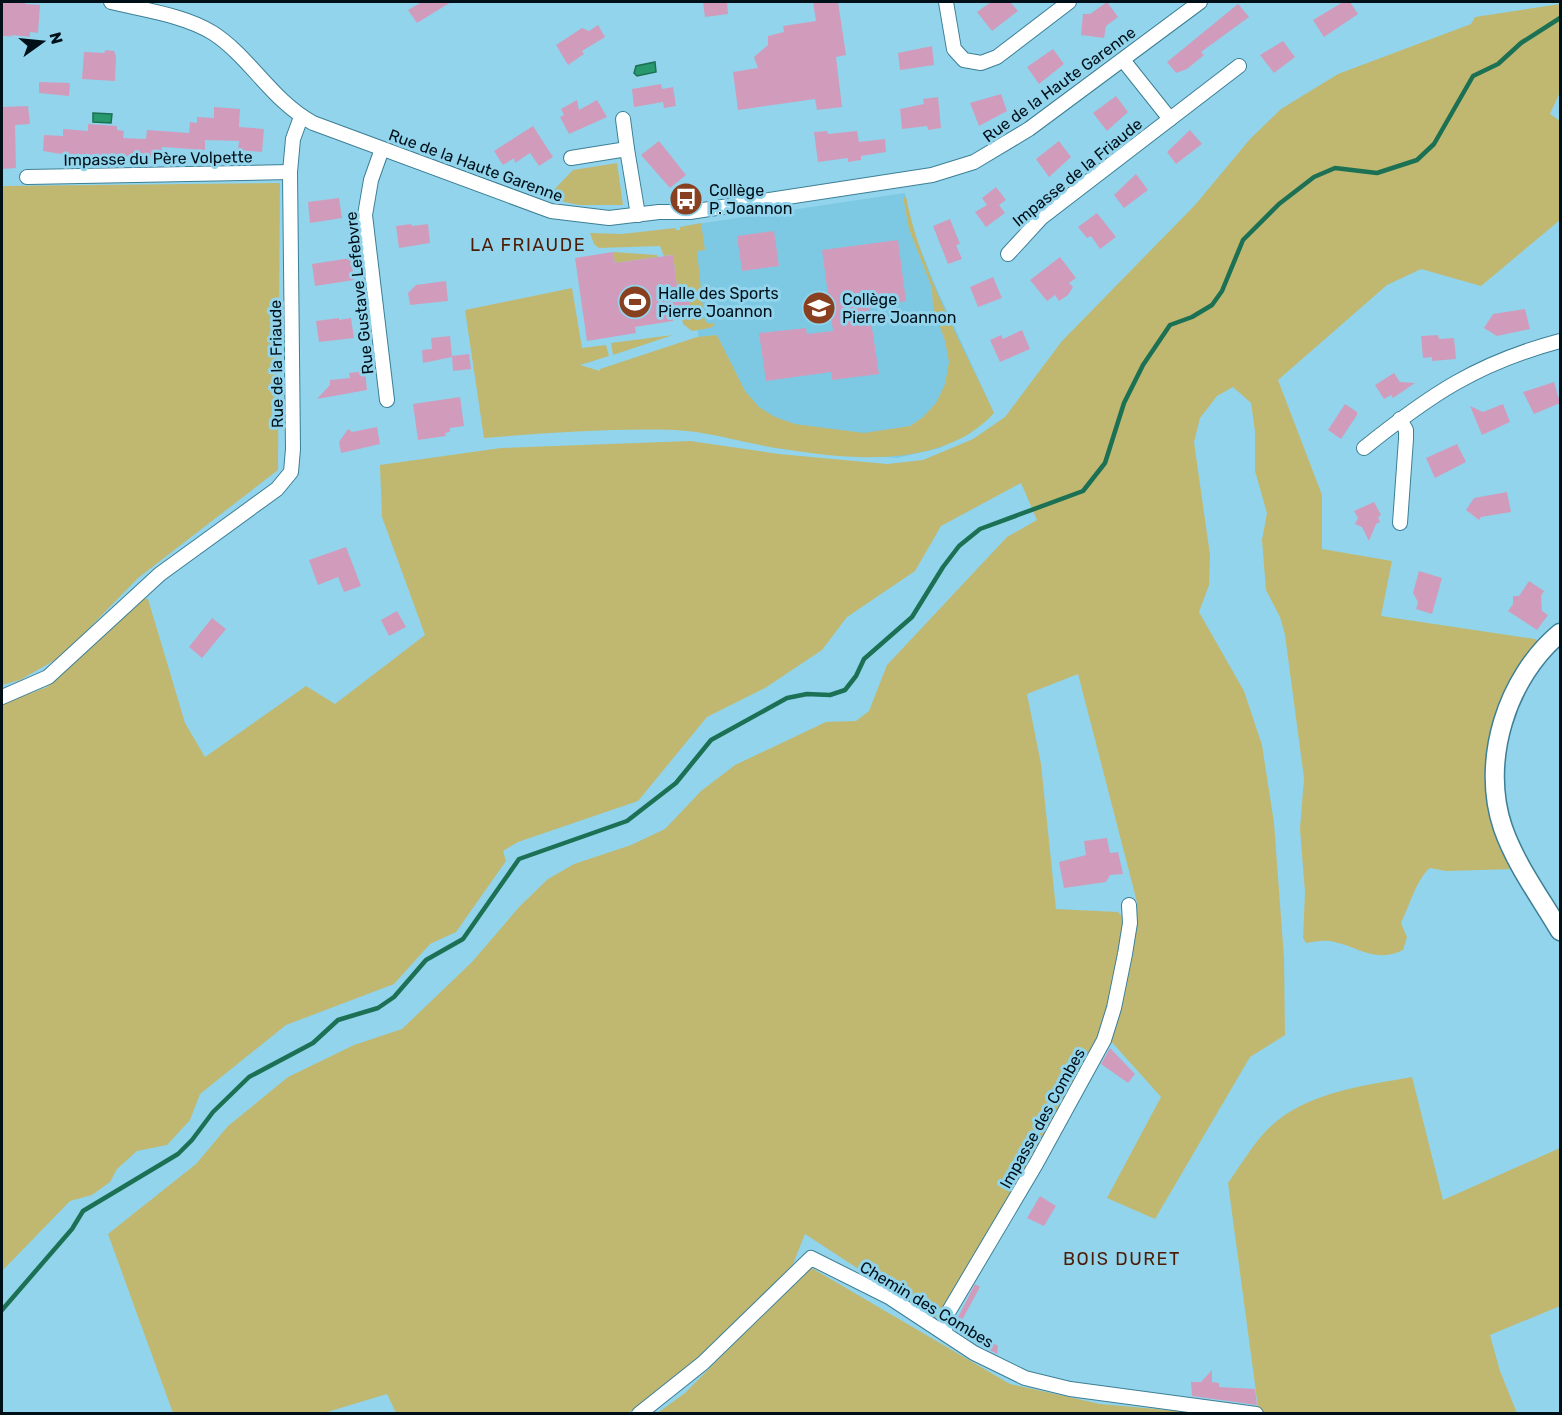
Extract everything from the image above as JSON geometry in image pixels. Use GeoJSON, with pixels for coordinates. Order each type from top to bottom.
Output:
{"type":"FeatureCollection","features":[{"type":"Feature","properties":{"kind":"main road"},"geometry":{"type":"LineString","coordinates":[[1560,633],[1542,650],[1516,690],[1498,741],[1495,769],[1497,800],[1503,826],[1515,857],[1560,931]]}},
{"type":"Feature","properties":{"kind":"street"},"geometry":{"type":"LineString","coordinates":[[111,2],[196,25],[213,34],[301,117]]}},
{"type":"Feature","properties":{"kind":"street"},"geometry":{"type":"LineString","coordinates":[[946,2],[954,49],[964,60],[981,63],[997,57],[1069,2]]}},
{"type":"Feature","properties":{"kind":"street","name":"Rue de la Haute Garenne"},"geometry":{"type":"LineString","coordinates":[[301,117],[551,211],[609,218],[690,212],[956,170],[1010,142],[1200,2]]}},
{"type":"Feature","properties":{"kind":"street"},"geometry":{"type":"LineString","coordinates":[[1123,60],[1170,118]]}},
{"type":"Feature","properties":{"kind":"street","name":"Impasse de la Friaude"},"geometry":{"type":"LineString","coordinates":[[1008,254],[1041,218],[1239,66]]}},
{"type":"Feature","properties":{"kind":"street","name":"Rue de la Friaude"},"geometry":{"type":"LineString","coordinates":[[2,697],[33,685],[56,670],[159,574],[267,497],[284,483],[291,472],[293,449],[290,172],[292,139],[301,117]]}},
{"type":"Feature","properties":{"kind":"street"},"geometry":{"type":"LineString","coordinates":[[623,119],[638,215]]}},
{"type":"Feature","properties":{"kind":"street","name":"Rue Gustave Lefebvre"},"geometry":{"type":"LineString","coordinates":[[382,149],[371,180],[365,215],[387,400]]}},
{"type":"Feature","properties":{"kind":"street"},"geometry":{"type":"LineString","coordinates":[[571,158],[627,149]]}},
{"type":"Feature","properties":{"kind":"street","name":"Impasse du Père Volpette"},"geometry":{"type":"LineString","coordinates":[[27,177],[290,172]]}},
{"type":"Feature","properties":{"kind":"street"},"geometry":{"type":"LineString","coordinates":[[1364,448],[1422,402],[1464,377],[1520,353],[1560,341]]}},
{"type":"Feature","properties":{"kind":"street"},"geometry":{"type":"LineString","coordinates":[[1400,419],[1406,430],[1400,523]]}},
{"type":"Feature","properties":{"kind":"street","name":"Impasse des Combes"},"geometry":{"type":"LineString","coordinates":[[945,1332],[946,1316],[1036,1164],[1104,1040],[1114,1008],[1125,954],[1130,923],[1129,906]]}},
{"type":"Feature","properties":{"kind":"street","name":"Chemin des Combes"},"geometry":{"type":"LineString","coordinates":[[639,1413],[703,1363],[811,1258],[889,1298],[994,1364],[1042,1383],[1256,1413]]}},
{"type":"Feature","properties":{"kind":"shaded area"},"geometry":{"type":"Polygon","coordinates":[[[1560,4],[1560,92],[1550,114],[1560,121],[1560,220],[1481,286],[1421,269],[1387,285],[1278,380],[1322,495],[1322,549],[1392,561],[1381,616],[1535,639],[1539,642],[1499,715],[1487,755],[1485,775],[1488,796],[1514,869],[1446,871],[1430,868],[1417,886],[1401,923],[1407,937],[1403,950],[1393,954],[1375,955],[1330,941],[1306,943],[1303,938],[1305,892],[1300,829],[1304,778],[1285,635],[1280,617],[1266,590],[1262,540],[1267,513],[1255,471],[1255,431],[1251,403],[1233,387],[1217,396],[1200,418],[1194,442],[1210,555],[1209,585],[1199,612],[1244,691],[1262,745],[1274,823],[1284,958],[1285,1035],[1250,1057],[1155,1219],[1107,1198],[1161,1097],[1109,1039],[1122,990],[1137,902],[1078,674],[1027,694],[1041,764],[1056,909],[1118,912],[1126,921],[1123,951],[1100,1039],[1024,1176],[935,1319],[805,1234],[793,1264],[751,1309],[675,1378],[628,1413],[396,1413],[387,1394],[324,1413],[173,1413],[108,1234],[196,1164],[228,1126],[288,1077],[354,1045],[402,1029],[472,962],[520,906],[548,879],[574,864],[631,845],[665,829],[701,791],[735,765],[826,722],[856,721],[869,711],[887,665],[1007,537],[1037,520],[1021,483],[941,526],[915,571],[847,617],[822,650],[765,688],[707,717],[638,801],[518,842],[503,851],[506,861],[456,932],[430,944],[394,984],[286,1025],[200,1094],[190,1120],[167,1145],[137,1151],[117,1169],[110,1182],[92,1195],[70,1201],[2,1271],[2,704],[47,687],[140,598],[148,599],[185,723],[205,757],[306,686],[335,704],[425,635],[382,517],[380,465],[501,448],[690,441],[779,454],[887,464],[923,460],[973,439],[1005,417],[1062,341],[1195,205],[1250,139],[1281,109],[1338,74],[1471,24],[1475,17],[1560,4]]]}},
{"type":"Feature","properties":{"kind":"shaded area"},"geometry":{"type":"Polygon","coordinates":[[[655,62],[656,72],[637,76],[634,73],[636,66],[655,62]]]}},
{"type":"Feature","properties":{"kind":"shaded area"},"geometry":{"type":"Polygon","coordinates":[[[93,113],[112,114],[111,123],[93,122],[93,113]]]}},
{"type":"Feature","properties":{"kind":"shaded area"},"geometry":{"type":"Polygon","coordinates":[[[617,163],[623,205],[579,205],[546,198],[573,170],[617,163]]]}},
{"type":"Feature","properties":{"kind":"shaded area"},"geometry":{"type":"Polygon","coordinates":[[[280,183],[278,470],[138,578],[62,656],[20,680],[2,685],[2,186],[280,183]]]}},
{"type":"Feature","properties":{"kind":"shaded area","name":"Collège Pierre Joannon"},"geometry":{"type":"Polygon","coordinates":[[[905,193],[912,228],[935,285],[994,413],[940,448],[897,458],[782,449],[711,434],[684,226],[905,193]]]}},
{"type":"Feature","properties":{"kind":"shaded area"},"geometry":{"type":"Polygon","coordinates":[[[903,197],[906,197],[932,280],[994,413],[973,431],[949,444],[923,452],[866,457],[809,453],[675,430],[603,430],[484,438],[465,310],[572,288],[582,348],[606,345],[609,356],[580,365],[600,371],[600,369],[697,337],[717,335],[745,391],[759,407],[775,417],[795,424],[864,433],[910,426],[922,418],[936,403],[945,384],[949,362],[945,341],[933,308],[932,288],[909,229],[903,197]]]}},
{"type":"Feature","properties":{"kind":"shaded area"},"geometry":{"type":"Polygon","coordinates":[[[701,223],[705,250],[697,251],[704,318],[707,323],[716,324],[710,328],[692,331],[683,324],[681,312],[690,311],[687,292],[678,294],[673,255],[664,256],[660,246],[599,248],[594,244],[590,233],[622,234],[675,228],[680,230],[680,227],[701,223]]]}},
{"type":"Feature","properties":{"kind":"shaded area"},"geometry":{"type":"Polygon","coordinates":[[[613,252],[657,255],[658,257],[615,263],[613,252]]]}},
{"type":"Feature","properties":{"kind":"shaded area"},"geometry":{"type":"Polygon","coordinates":[[[673,335],[613,355],[611,343],[673,335]]]}},
{"type":"Feature","properties":{"kind":"shaded area"},"geometry":{"type":"Polygon","coordinates":[[[1412,1077],[1443,1200],[1560,1148],[1560,1306],[1490,1335],[1500,1371],[1517,1413],[1264,1413],[1258,1407],[1228,1183],[1266,1131],[1298,1107],[1334,1093],[1412,1077]]]}},
{"type":"Feature","properties":{"kind":"shaded area"},"geometry":{"type":"Polygon","coordinates":[[[810,1267],[1010,1384],[1100,1404],[1200,1413],[656,1414],[685,1393],[810,1267]]]}},
{"type":"Feature","properties":{"kind":"building"},"geometry":{"type":"Polygon","coordinates":[[[2,2],[25,2],[25,4],[40,5],[38,33],[30,32],[30,37],[2,36],[2,2]]]}},
{"type":"Feature","properties":{"kind":"building"},"geometry":{"type":"Polygon","coordinates":[[[422,2],[451,2],[417,23],[408,10],[422,2]]]}},
{"type":"Feature","properties":{"kind":"building"},"geometry":{"type":"Polygon","coordinates":[[[703,2],[727,2],[728,14],[705,17],[703,2]]]}},
{"type":"Feature","properties":{"kind":"building"},"geometry":{"type":"Polygon","coordinates":[[[813,2],[838,2],[846,55],[836,57],[842,107],[817,110],[815,99],[738,110],[733,72],[758,68],[754,57],[768,45],[768,36],[784,32],[783,26],[816,21],[813,2]]]}},
{"type":"Feature","properties":{"kind":"building"},"geometry":{"type":"Polygon","coordinates":[[[991,2],[1010,2],[1018,11],[992,31],[977,12],[991,2]]]}},
{"type":"Feature","properties":{"kind":"building"},"geometry":{"type":"Polygon","coordinates":[[[1107,2],[1118,17],[1106,26],[1104,38],[1081,35],[1083,14],[1090,14],[1107,2]]]}},
{"type":"Feature","properties":{"kind":"building"},"geometry":{"type":"Polygon","coordinates":[[[1343,2],[1350,2],[1358,14],[1324,37],[1313,20],[1343,2]]]}},
{"type":"Feature","properties":{"kind":"building"},"geometry":{"type":"Polygon","coordinates":[[[1238,4],[1249,17],[1201,52],[1204,55],[1187,69],[1176,73],[1167,62],[1238,4]]]}},
{"type":"Feature","properties":{"kind":"building"},"geometry":{"type":"Polygon","coordinates":[[[598,25],[605,37],[582,51],[584,54],[568,65],[556,45],[582,28],[589,31],[598,25]]]}},
{"type":"Feature","properties":{"kind":"building"},"geometry":{"type":"Polygon","coordinates":[[[1283,41],[1295,57],[1274,73],[1260,55],[1283,41]]]}},
{"type":"Feature","properties":{"kind":"building"},"geometry":{"type":"Polygon","coordinates":[[[932,46],[934,65],[900,70],[898,53],[932,46]]]}},
{"type":"Feature","properties":{"kind":"building"},"geometry":{"type":"Polygon","coordinates":[[[1053,49],[1064,64],[1039,84],[1027,67],[1053,49]]]}},
{"type":"Feature","properties":{"kind":"building"},"geometry":{"type":"Polygon","coordinates":[[[106,50],[114,51],[116,56],[115,81],[82,79],[84,52],[104,53],[106,50]]]}},
{"type":"Feature","properties":{"kind":"building"},"geometry":{"type":"Polygon","coordinates":[[[39,82],[70,83],[69,96],[39,93],[39,82]]]}},
{"type":"Feature","properties":{"kind":"building"},"geometry":{"type":"Polygon","coordinates":[[[661,84],[662,89],[673,87],[676,106],[664,108],[663,102],[634,107],[632,89],[661,84]]]}},
{"type":"Feature","properties":{"kind":"building"},"geometry":{"type":"Polygon","coordinates":[[[1001,94],[1007,111],[979,126],[970,103],[1001,94]]]}},
{"type":"Feature","properties":{"kind":"building"},"geometry":{"type":"Polygon","coordinates":[[[1116,96],[1128,112],[1107,131],[1093,113],[1116,96]]]}},
{"type":"Feature","properties":{"kind":"building"},"geometry":{"type":"Polygon","coordinates":[[[938,97],[941,128],[928,130],[927,126],[902,129],[900,109],[924,104],[923,99],[938,97]]]}},
{"type":"Feature","properties":{"kind":"building"},"geometry":{"type":"Polygon","coordinates":[[[577,100],[579,110],[597,100],[607,117],[569,134],[560,117],[564,115],[561,109],[577,100]]]}},
{"type":"Feature","properties":{"kind":"building"},"geometry":{"type":"Polygon","coordinates":[[[28,106],[30,124],[15,125],[16,168],[2,169],[2,107],[28,106]]]}},
{"type":"Feature","properties":{"kind":"building"},"geometry":{"type":"Polygon","coordinates":[[[214,107],[240,109],[239,127],[264,129],[262,152],[238,150],[239,141],[205,140],[205,150],[162,147],[162,157],[67,155],[43,151],[44,135],[63,136],[63,129],[88,131],[88,124],[117,126],[117,130],[124,131],[123,138],[146,139],[147,130],[189,133],[190,122],[197,123],[197,117],[214,118],[214,107]]]}},
{"type":"Feature","properties":{"kind":"building"},"geometry":{"type":"Polygon","coordinates":[[[533,126],[553,157],[539,166],[530,153],[515,163],[514,158],[503,165],[494,151],[533,126]]]}},
{"type":"Feature","properties":{"kind":"building"},"geometry":{"type":"Polygon","coordinates":[[[1190,130],[1202,144],[1176,164],[1167,152],[1190,130]]]}},
{"type":"Feature","properties":{"kind":"building"},"geometry":{"type":"Polygon","coordinates":[[[827,131],[828,134],[857,131],[859,142],[885,139],[886,152],[861,156],[861,160],[848,162],[848,158],[818,162],[814,132],[827,131]]]}},
{"type":"Feature","properties":{"kind":"building"},"geometry":{"type":"Polygon","coordinates":[[[659,141],[686,175],[670,188],[641,155],[659,141]]]}},
{"type":"Feature","properties":{"kind":"building"},"geometry":{"type":"Polygon","coordinates":[[[1059,141],[1071,157],[1049,177],[1036,159],[1059,141]]]}},
{"type":"Feature","properties":{"kind":"building"},"geometry":{"type":"Polygon","coordinates":[[[1136,174],[1148,190],[1124,208],[1114,195],[1136,174]]]}},
{"type":"Feature","properties":{"kind":"building"},"geometry":{"type":"Polygon","coordinates":[[[996,187],[1006,200],[999,205],[1005,213],[986,227],[975,212],[987,205],[982,198],[996,187]]]}},
{"type":"Feature","properties":{"kind":"building"},"geometry":{"type":"Polygon","coordinates":[[[339,198],[342,218],[310,223],[308,202],[339,198]]]}},
{"type":"Feature","properties":{"kind":"building"},"geometry":{"type":"Polygon","coordinates":[[[1097,213],[1116,237],[1100,249],[1091,236],[1087,238],[1078,227],[1097,213]]]}},
{"type":"Feature","properties":{"kind":"building"},"geometry":{"type":"Polygon","coordinates":[[[950,219],[960,244],[956,245],[962,259],[948,264],[933,226],[950,219]]]}},
{"type":"Feature","properties":{"kind":"building"},"geometry":{"type":"Polygon","coordinates":[[[411,224],[412,226],[428,224],[430,243],[399,248],[396,226],[411,224]]]}},
{"type":"Feature","properties":{"kind":"building"},"geometry":{"type":"Polygon","coordinates":[[[774,231],[779,266],[742,271],[737,236],[774,231]]]}},
{"type":"Feature","properties":{"kind":"building"},"geometry":{"type":"Polygon","coordinates":[[[898,240],[906,301],[869,308],[879,374],[832,380],[831,372],[766,381],[759,333],[806,328],[807,334],[833,331],[822,250],[898,240]]]}},
{"type":"Feature","properties":{"kind":"building","name":"Halle des Sports Pierre Joannon"},"geometry":{"type":"Polygon","coordinates":[[[613,252],[615,263],[673,255],[678,294],[688,292],[691,311],[672,313],[673,321],[635,327],[636,333],[587,341],[575,258],[613,252]]]}},
{"type":"Feature","properties":{"kind":"building"},"geometry":{"type":"Polygon","coordinates":[[[1060,257],[1076,278],[1069,283],[1073,287],[1068,295],[1059,301],[1055,295],[1047,301],[1030,280],[1060,257]]]}},
{"type":"Feature","properties":{"kind":"building"},"geometry":{"type":"Polygon","coordinates":[[[351,258],[354,280],[315,286],[312,264],[351,258]]]}},
{"type":"Feature","properties":{"kind":"building"},"geometry":{"type":"Polygon","coordinates":[[[993,277],[1002,298],[978,307],[970,287],[993,277]]]}},
{"type":"Feature","properties":{"kind":"building"},"geometry":{"type":"Polygon","coordinates":[[[446,281],[448,301],[410,305],[408,293],[416,285],[446,281]]]}},
{"type":"Feature","properties":{"kind":"building"},"geometry":{"type":"Polygon","coordinates":[[[1525,309],[1530,329],[1497,336],[1484,328],[1493,314],[1525,309]]]}},
{"type":"Feature","properties":{"kind":"building"},"geometry":{"type":"Polygon","coordinates":[[[339,318],[339,320],[351,318],[354,338],[319,342],[316,321],[339,318]]]}},
{"type":"Feature","properties":{"kind":"building"},"geometry":{"type":"Polygon","coordinates":[[[1022,330],[1030,349],[1000,362],[990,340],[1001,335],[1003,339],[1022,330]]]}},
{"type":"Feature","properties":{"kind":"building"},"geometry":{"type":"Polygon","coordinates":[[[1438,335],[1439,339],[1454,338],[1456,359],[1432,361],[1432,357],[1423,358],[1421,336],[1438,335]]]}},
{"type":"Feature","properties":{"kind":"building"},"geometry":{"type":"Polygon","coordinates":[[[450,336],[452,357],[423,363],[422,350],[432,349],[431,338],[450,336]]]}},
{"type":"Feature","properties":{"kind":"building"},"geometry":{"type":"Polygon","coordinates":[[[469,354],[471,369],[453,371],[452,356],[469,354]]]}},
{"type":"Feature","properties":{"kind":"building"},"geometry":{"type":"Polygon","coordinates":[[[365,371],[367,390],[317,399],[330,385],[330,380],[350,378],[349,373],[365,371]]]}},
{"type":"Feature","properties":{"kind":"building"},"geometry":{"type":"Polygon","coordinates":[[[1394,373],[1400,382],[1415,383],[1393,398],[1391,395],[1384,399],[1375,385],[1394,373]]]}},
{"type":"Feature","properties":{"kind":"building"},"geometry":{"type":"Polygon","coordinates":[[[1554,382],[1560,403],[1534,414],[1523,392],[1554,382]]]}},
{"type":"Feature","properties":{"kind":"building"},"geometry":{"type":"Polygon","coordinates":[[[460,397],[464,426],[450,428],[450,432],[445,433],[446,436],[418,440],[413,404],[460,397]]]}},
{"type":"Feature","properties":{"kind":"building"},"geometry":{"type":"Polygon","coordinates":[[[1345,404],[1357,412],[1357,415],[1341,439],[1328,430],[1345,404]]]}},
{"type":"Feature","properties":{"kind":"building"},"geometry":{"type":"Polygon","coordinates":[[[1503,404],[1510,422],[1482,435],[1470,406],[1483,412],[1503,404]]]}},
{"type":"Feature","properties":{"kind":"building"},"geometry":{"type":"Polygon","coordinates":[[[377,427],[380,444],[341,453],[339,442],[348,429],[352,432],[377,427]]]}},
{"type":"Feature","properties":{"kind":"building"},"geometry":{"type":"Polygon","coordinates":[[[1457,444],[1466,462],[1435,478],[1426,458],[1457,444]]]}},
{"type":"Feature","properties":{"kind":"building"},"geometry":{"type":"Polygon","coordinates":[[[1507,492],[1511,512],[1481,517],[1479,520],[1466,510],[1474,498],[1507,492]]]}},
{"type":"Feature","properties":{"kind":"building"},"geometry":{"type":"Polygon","coordinates":[[[1374,502],[1381,515],[1378,517],[1380,522],[1376,524],[1369,541],[1362,527],[1355,524],[1358,518],[1354,511],[1374,502]]]}},
{"type":"Feature","properties":{"kind":"building"},"geometry":{"type":"Polygon","coordinates":[[[346,547],[361,586],[344,592],[338,577],[318,585],[309,560],[346,547]]]}},
{"type":"Feature","properties":{"kind":"building"},"geometry":{"type":"Polygon","coordinates":[[[1419,571],[1442,578],[1432,614],[1416,609],[1418,602],[1413,593],[1419,571]]]}},
{"type":"Feature","properties":{"kind":"building"},"geometry":{"type":"Polygon","coordinates":[[[1529,581],[1544,591],[1541,596],[1542,611],[1548,615],[1537,630],[1508,611],[1513,604],[1513,596],[1519,596],[1529,581]]]}},
{"type":"Feature","properties":{"kind":"building"},"geometry":{"type":"Polygon","coordinates":[[[397,611],[406,627],[389,636],[381,620],[397,611]]]}},
{"type":"Feature","properties":{"kind":"building"},"geometry":{"type":"Polygon","coordinates":[[[212,618],[226,629],[202,658],[189,647],[212,618]]]}},
{"type":"Feature","properties":{"kind":"building"},"geometry":{"type":"Polygon","coordinates":[[[1107,838],[1110,853],[1118,852],[1123,874],[1110,875],[1106,882],[1064,888],[1059,862],[1086,855],[1084,841],[1107,838]]]}},
{"type":"Feature","properties":{"kind":"building"},"geometry":{"type":"Polygon","coordinates":[[[1110,1048],[1135,1074],[1128,1083],[1101,1064],[1110,1048]]]}},
{"type":"Feature","properties":{"kind":"building"},"geometry":{"type":"Polygon","coordinates":[[[1040,1196],[1056,1206],[1044,1226],[1027,1218],[1040,1196]]]}},
{"type":"Feature","properties":{"kind":"building"},"geometry":{"type":"Polygon","coordinates":[[[975,1284],[980,1287],[961,1322],[955,1323],[975,1284]]]}},
{"type":"Feature","properties":{"kind":"building"},"geometry":{"type":"Polygon","coordinates":[[[973,1327],[991,1338],[990,1341],[998,1346],[997,1354],[966,1337],[973,1327]]]}},
{"type":"Feature","properties":{"kind":"building"},"geometry":{"type":"Polygon","coordinates":[[[1212,1370],[1212,1382],[1219,1383],[1219,1387],[1255,1389],[1257,1405],[1192,1396],[1191,1382],[1201,1382],[1212,1370]]]}},
{"type":"Feature","properties":{"kind":"waterway"},"geometry":{"type":"LineString","coordinates":[[2,1310],[72,1229],[83,1211],[178,1154],[213,1112],[249,1077],[313,1043],[338,1020],[378,1008],[394,997],[426,960],[463,939],[519,859],[627,821],[676,783],[711,740],[787,698],[807,694],[830,695],[845,690],[856,676],[864,659],[912,617],[959,546],[980,529],[1083,491],[1105,463],[1124,403],[1143,365],[1170,325],[1192,317],[1212,305],[1222,291],[1243,240],[1279,204],[1314,177],[1335,168],[1377,173],[1417,160],[1434,144],[1473,76],[1498,64],[1521,43],[1560,18]]}},
{"type":"Feature","properties":{"kind":"place","name":"Collège P. Joannon"},"geometry":{"type":"Point","coordinates":[686,199]}},
{"type":"Feature","properties":{"kind":"place","name":"Halle des Sports Pierre Joannon"},"geometry":{"type":"Point","coordinates":[635,302]}},
{"type":"Feature","properties":{"kind":"place","name":"Collège Pierre Joannon"},"geometry":{"type":"Point","coordinates":[819,308]}},
{"type":"Feature","properties":{"kind":"district","name":"LA FRIAUDE"},"geometry":{"type":"Point","coordinates":[528,245]}},
{"type":"Feature","properties":{"kind":"district","name":"BOIS DURET"},"geometry":{"type":"Point","coordinates":[1122,1259]}}]}
